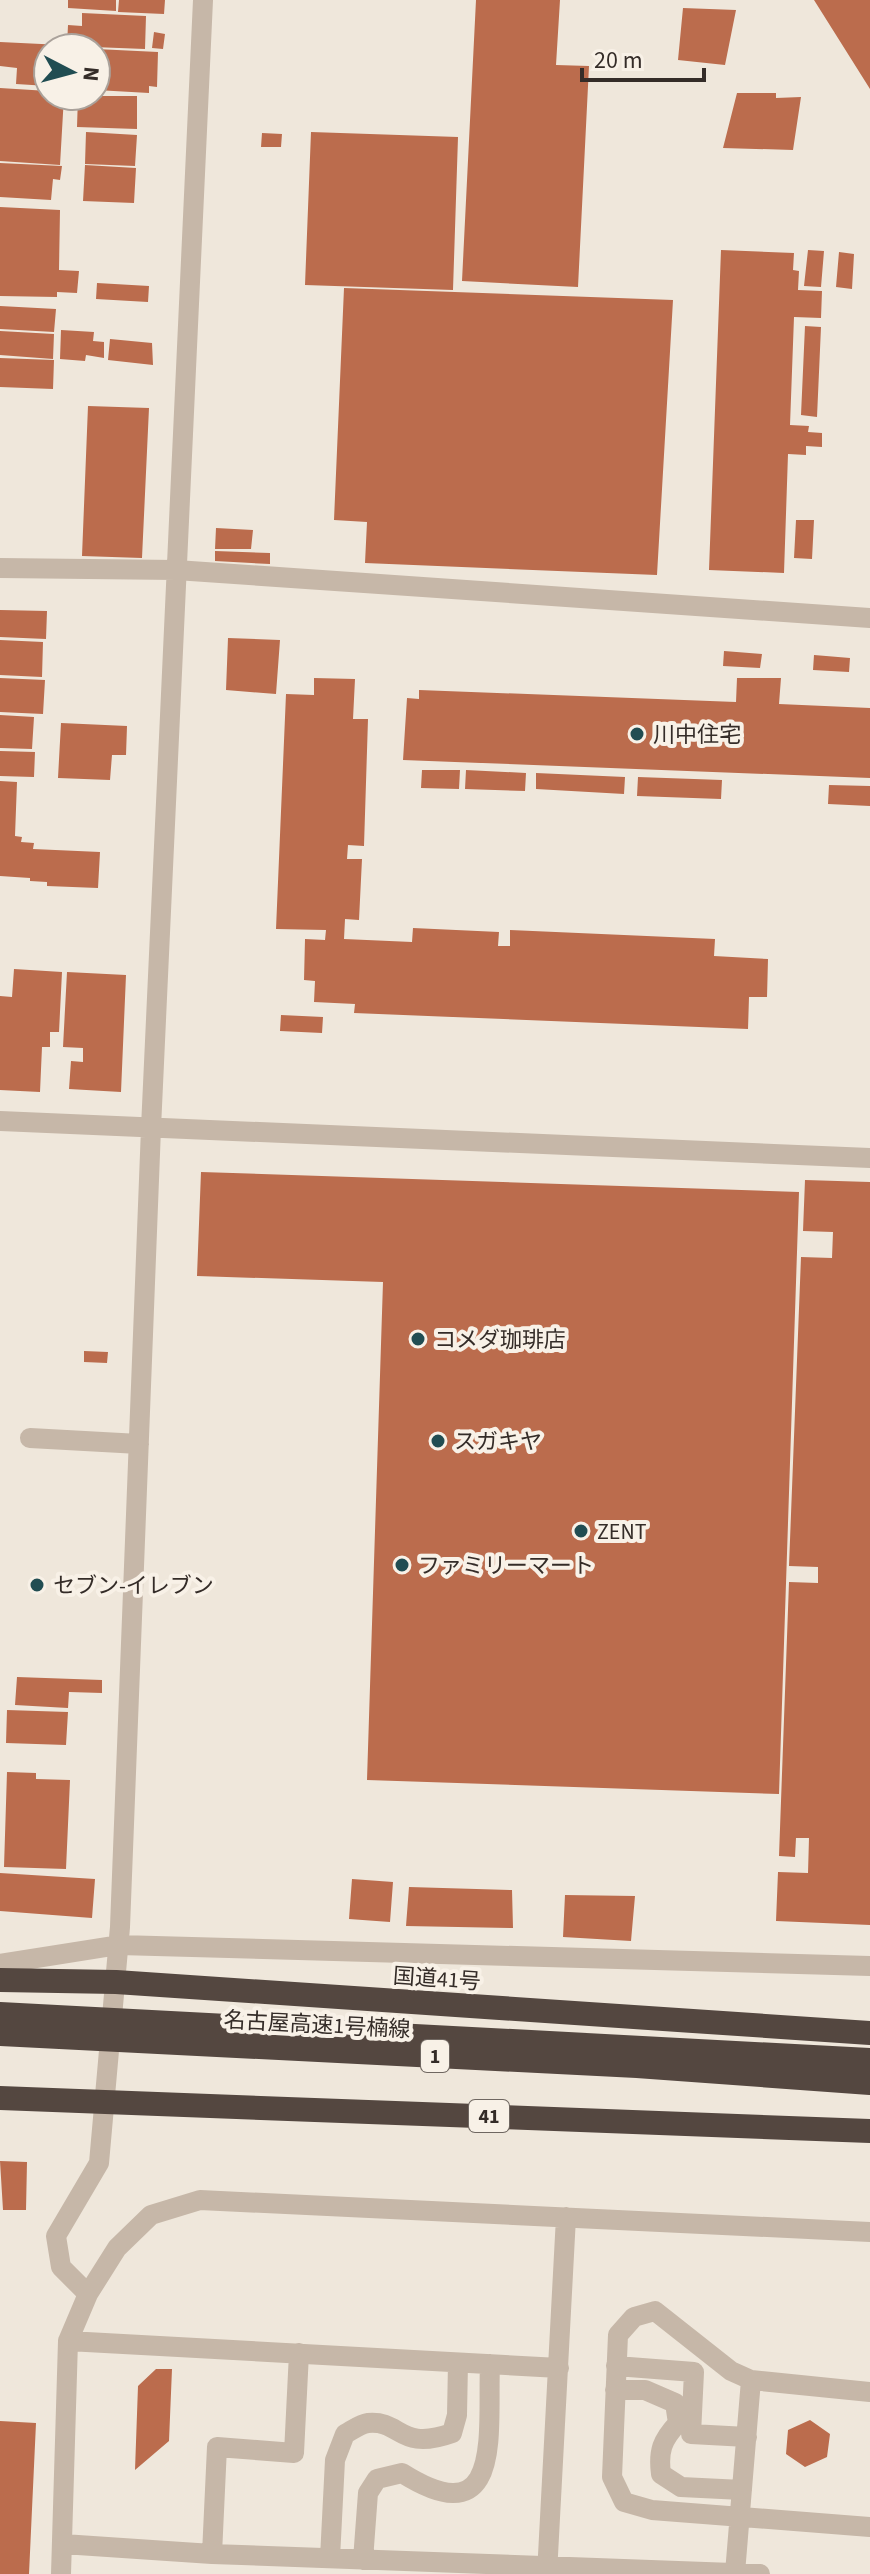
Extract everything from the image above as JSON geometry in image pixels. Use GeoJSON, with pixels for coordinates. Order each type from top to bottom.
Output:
{"type":"FeatureCollection","features":[{"type":"Feature","properties":{"kind":"highway","name":"国道41号"},"geometry":{"type":"LineString","coordinates":[[0,1980],[116,1982],[870,2033]]}},
{"type":"Feature","properties":{"kind":"highway","name":"名古屋高速1号楠線"},"geometry":{"type":"LineString","coordinates":[[0,2014],[870,2060]]}},
{"type":"Feature","properties":{"kind":"highway","name":"名古屋高速1号楠線"},"geometry":{"type":"LineString","coordinates":[[0,2034],[637,2066],[870,2083]]}},
{"type":"Feature","properties":{"kind":"highway","name":"41"},"geometry":{"type":"LineString","coordinates":[[0,2098],[870,2131]]}},
{"type":"Feature","properties":{"kind":"street"},"geometry":{"type":"LineString","coordinates":[[88,2294],[61,2267],[56,2236],[99,2163],[119,1945],[151,1128],[203,0]]}},
{"type":"Feature","properties":{"kind":"street"},"geometry":{"type":"LineString","coordinates":[[0,568],[176,570],[870,618]]}},
{"type":"Feature","properties":{"kind":"street"},"geometry":{"type":"LineString","coordinates":[[0,1121],[870,1158]]}},
{"type":"Feature","properties":{"kind":"street"},"geometry":{"type":"LineString","coordinates":[[30,1438],[139,1444]]}},
{"type":"Feature","properties":{"kind":"street"},"geometry":{"type":"LineString","coordinates":[[0,1964],[119,1945],[870,1966]]}},
{"type":"Feature","properties":{"kind":"street"},"geometry":{"type":"LineString","coordinates":[[61,2574],[68,2341],[88,2294],[117,2248],[151,2215],[200,2200],[870,2232]]}},
{"type":"Feature","properties":{"kind":"street"},"geometry":{"type":"LineString","coordinates":[[547,2570],[566,2217]]}},
{"type":"Feature","properties":{"kind":"street"},"geometry":{"type":"LineString","coordinates":[[870,2392],[751,2380],[731,2371],[655,2311],[634,2317],[618,2335],[612,2477],[624,2502],[652,2510],[870,2527]]}},
{"type":"Feature","properties":{"kind":"street"},"geometry":{"type":"LineString","coordinates":[[68,2341],[559,2368]]}},
{"type":"Feature","properties":{"kind":"street"},"geometry":{"type":"LineString","coordinates":[[223,2561],[217,2447],[294,2453],[299,2353]]}},
{"type":"Feature","properties":{"kind":"street"},"geometry":{"type":"LineString","coordinates":[[330,2558],[335,2460],[345,2434],[366,2423],[384,2426],[408,2439],[429,2441],[452,2433],[457,2415],[458,2363]]}},
{"type":"Feature","properties":{"kind":"street"},"geometry":{"type":"LineString","coordinates":[[363,2560],[368,2493],[377,2479],[402,2473],[428,2489],[455,2493],[473,2488],[486,2471],[490,2364]]}},
{"type":"Feature","properties":{"kind":"street"},"geometry":{"type":"LineString","coordinates":[[616,2366],[694,2372],[691,2434],[747,2437]]}},
{"type":"Feature","properties":{"kind":"street"},"geometry":{"type":"LineString","coordinates":[[735,2573],[751,2380]]}},
{"type":"Feature","properties":{"kind":"street"},"geometry":{"type":"LineString","coordinates":[[615,2390],[645,2390],[675,2403],[678,2423],[665,2437],[659,2454],[661,2474],[681,2487],[742,2490]]}},
{"type":"Feature","properties":{"kind":"street"},"geometry":{"type":"LineString","coordinates":[[63,2544],[294,2566],[330,2558],[547,2570],[760,2574]]}},
{"type":"Feature","properties":{"kind":"building"},"geometry":{"type":"Polygon","coordinates":[[[68,0],[116,0],[116,11],[68,8],[68,0]]]}},
{"type":"Feature","properties":{"kind":"building"},"geometry":{"type":"Polygon","coordinates":[[[119,0],[165,0],[164,14],[118,12],[119,0]]]}},
{"type":"Feature","properties":{"kind":"building"},"geometry":{"type":"Polygon","coordinates":[[[476,0],[560,0],[556,65],[589,66],[578,287],[462,281],[476,0]]]}},
{"type":"Feature","properties":{"kind":"building"},"geometry":{"type":"Polygon","coordinates":[[[814,0],[870,0],[870,89],[814,0]]]}},
{"type":"Feature","properties":{"kind":"building"},"geometry":{"type":"Polygon","coordinates":[[[683,8],[736,10],[725,65],[678,60],[683,8]]]}},
{"type":"Feature","properties":{"kind":"building"},"geometry":{"type":"Polygon","coordinates":[[[82,13],[146,16],[145,49],[112,48],[112,32],[68,32],[68,25],[82,26],[82,13]]]}},
{"type":"Feature","properties":{"kind":"building"},"geometry":{"type":"Polygon","coordinates":[[[154,32],[165,34],[163,49],[152,48],[154,32]]]}},
{"type":"Feature","properties":{"kind":"building"},"geometry":{"type":"Polygon","coordinates":[[[0,42],[32,44],[32,85],[16,84],[17,68],[0,66],[0,42]]]}},
{"type":"Feature","properties":{"kind":"building"},"geometry":{"type":"Polygon","coordinates":[[[112,50],[158,52],[157,87],[149,86],[149,93],[112,91],[112,50]]]}},
{"type":"Feature","properties":{"kind":"building"},"geometry":{"type":"Polygon","coordinates":[[[0,88],[32,90],[32,112],[63,112],[60,165],[0,161],[0,88]]]}},
{"type":"Feature","properties":{"kind":"building"},"geometry":{"type":"Polygon","coordinates":[[[737,93],[776,93],[776,98],[801,97],[793,150],[723,148],[737,93]]]}},
{"type":"Feature","properties":{"kind":"building"},"geometry":{"type":"Polygon","coordinates":[[[112,96],[137,96],[137,129],[77,127],[77,112],[112,112],[112,96]]]}},
{"type":"Feature","properties":{"kind":"building"},"geometry":{"type":"Polygon","coordinates":[[[86,132],[137,135],[135,166],[85,164],[86,132]]]}},
{"type":"Feature","properties":{"kind":"building"},"geometry":{"type":"Polygon","coordinates":[[[311,132],[458,137],[453,290],[305,285],[311,132]]]}},
{"type":"Feature","properties":{"kind":"building"},"geometry":{"type":"Polygon","coordinates":[[[262,133],[282,134],[281,147],[261,147],[262,133]]]}},
{"type":"Feature","properties":{"kind":"building"},"geometry":{"type":"Polygon","coordinates":[[[0,163],[62,166],[60,180],[53,179],[51,200],[0,197],[0,163]]]}},
{"type":"Feature","properties":{"kind":"building"},"geometry":{"type":"Polygon","coordinates":[[[85,165],[136,168],[134,203],[83,201],[85,165]]]}},
{"type":"Feature","properties":{"kind":"building"},"geometry":{"type":"Polygon","coordinates":[[[0,207],[60,210],[59,270],[79,271],[77,293],[57,292],[57,297],[0,296],[0,207]]]}},
{"type":"Feature","properties":{"kind":"building"},"geometry":{"type":"Polygon","coordinates":[[[721,250],[794,253],[793,270],[799,271],[798,290],[822,291],[821,318],[794,317],[790,425],[809,426],[808,432],[822,433],[822,447],[806,446],[806,455],[788,454],[784,573],[709,570],[721,250]]]}},
{"type":"Feature","properties":{"kind":"building"},"geometry":{"type":"Polygon","coordinates":[[[808,250],[824,251],[821,287],[804,286],[808,250]]]}},
{"type":"Feature","properties":{"kind":"building"},"geometry":{"type":"Polygon","coordinates":[[[839,252],[854,254],[852,289],[836,287],[839,252]]]}},
{"type":"Feature","properties":{"kind":"building"},"geometry":{"type":"Polygon","coordinates":[[[97,283],[149,286],[148,302],[96,299],[97,283]]]}},
{"type":"Feature","properties":{"kind":"building"},"geometry":{"type":"Polygon","coordinates":[[[344,288],[673,300],[657,575],[365,563],[367,522],[334,520],[344,288]]]}},
{"type":"Feature","properties":{"kind":"building"},"geometry":{"type":"Polygon","coordinates":[[[0,306],[56,309],[54,332],[0,329],[0,306]]]}},
{"type":"Feature","properties":{"kind":"building"},"geometry":{"type":"Polygon","coordinates":[[[805,326],[821,327],[817,417],[801,415],[805,326]]]}},
{"type":"Feature","properties":{"kind":"building"},"geometry":{"type":"Polygon","coordinates":[[[61,330],[94,332],[93,341],[104,342],[104,358],[86,355],[85,361],[60,359],[61,330]]]}},
{"type":"Feature","properties":{"kind":"building"},"geometry":{"type":"Polygon","coordinates":[[[0,331],[54,334],[53,359],[0,355],[0,331]]]}},
{"type":"Feature","properties":{"kind":"building"},"geometry":{"type":"Polygon","coordinates":[[[110,339],[152,343],[153,365],[108,360],[110,339]]]}},
{"type":"Feature","properties":{"kind":"building"},"geometry":{"type":"Polygon","coordinates":[[[0,358],[54,360],[53,389],[0,387],[0,358]]]}},
{"type":"Feature","properties":{"kind":"building"},"geometry":{"type":"Polygon","coordinates":[[[88,406],[149,408],[142,558],[82,556],[88,406]]]}},
{"type":"Feature","properties":{"kind":"building"},"geometry":{"type":"Polygon","coordinates":[[[796,520],[814,520],[812,559],[794,558],[796,520]]]}},
{"type":"Feature","properties":{"kind":"building"},"geometry":{"type":"Polygon","coordinates":[[[216,528],[253,530],[251,549],[215,549],[216,528]]]}},
{"type":"Feature","properties":{"kind":"building"},"geometry":{"type":"Polygon","coordinates":[[[215,551],[270,553],[270,564],[215,561],[215,551]]]}},
{"type":"Feature","properties":{"kind":"building"},"geometry":{"type":"Polygon","coordinates":[[[0,610],[47,611],[46,639],[0,637],[0,610]]]}},
{"type":"Feature","properties":{"kind":"building"},"geometry":{"type":"Polygon","coordinates":[[[228,638],[280,640],[276,694],[226,690],[228,638]]]}},
{"type":"Feature","properties":{"kind":"building"},"geometry":{"type":"Polygon","coordinates":[[[0,640],[43,642],[42,677],[0,675],[0,640]]]}},
{"type":"Feature","properties":{"kind":"building"},"geometry":{"type":"Polygon","coordinates":[[[724,651],[762,654],[760,668],[723,666],[724,651]]]}},
{"type":"Feature","properties":{"kind":"building"},"geometry":{"type":"Polygon","coordinates":[[[814,655],[850,658],[849,672],[813,670],[814,655]]]}},
{"type":"Feature","properties":{"kind":"building"},"geometry":{"type":"Polygon","coordinates":[[[0,678],[45,680],[43,714],[0,712],[0,678]]]}},
{"type":"Feature","properties":{"kind":"building"},"geometry":{"type":"Polygon","coordinates":[[[314,678],[355,679],[353,719],[368,719],[364,846],[348,845],[347,859],[362,859],[359,920],[345,919],[344,939],[412,942],[413,928],[499,932],[498,946],[510,946],[510,930],[715,939],[714,956],[768,959],[767,997],[749,997],[748,1029],[354,1013],[355,1004],[314,1002],[315,981],[304,980],[305,939],[325,940],[326,930],[276,929],[286,694],[314,695],[314,678]]]}},
{"type":"Feature","properties":{"kind":"building","name":"川中住宅"},"geometry":{"type":"Polygon","coordinates":[[[737,678],[781,678],[779,704],[870,708],[870,778],[403,760],[407,698],[419,699],[419,690],[736,702],[737,678]]]}},
{"type":"Feature","properties":{"kind":"building"},"geometry":{"type":"Polygon","coordinates":[[[0,715],[34,717],[32,749],[0,748],[0,715]]]}},
{"type":"Feature","properties":{"kind":"building"},"geometry":{"type":"Polygon","coordinates":[[[61,723],[127,726],[126,755],[112,755],[110,780],[58,778],[61,723]]]}},
{"type":"Feature","properties":{"kind":"building"},"geometry":{"type":"Polygon","coordinates":[[[0,751],[35,752],[34,777],[0,776],[0,751]]]}},
{"type":"Feature","properties":{"kind":"building"},"geometry":{"type":"Polygon","coordinates":[[[422,770],[460,770],[459,789],[421,788],[422,770]]]}},
{"type":"Feature","properties":{"kind":"building"},"geometry":{"type":"Polygon","coordinates":[[[466,770],[526,773],[525,791],[465,789],[466,770]]]}},
{"type":"Feature","properties":{"kind":"building"},"geometry":{"type":"Polygon","coordinates":[[[536,773],[625,777],[624,794],[536,789],[536,773]]]}},
{"type":"Feature","properties":{"kind":"building"},"geometry":{"type":"Polygon","coordinates":[[[638,777],[722,780],[721,799],[637,796],[638,777]]]}},
{"type":"Feature","properties":{"kind":"building"},"geometry":{"type":"Polygon","coordinates":[[[0,781],[17,782],[15,836],[22,837],[21,842],[34,843],[33,849],[100,852],[98,888],[47,886],[47,882],[30,881],[30,878],[0,876],[0,781]]]}},
{"type":"Feature","properties":{"kind":"building"},"geometry":{"type":"Polygon","coordinates":[[[829,785],[870,786],[870,806],[828,804],[829,785]]]}},
{"type":"Feature","properties":{"kind":"building"},"geometry":{"type":"Polygon","coordinates":[[[14,969],[62,972],[59,1032],[50,1032],[50,1047],[42,1047],[40,1092],[0,1090],[0,996],[12,997],[14,969]]]}},
{"type":"Feature","properties":{"kind":"building"},"geometry":{"type":"Polygon","coordinates":[[[67,972],[126,975],[121,1092],[69,1089],[71,1061],[83,1062],[83,1048],[63,1047],[67,972]]]}},
{"type":"Feature","properties":{"kind":"building"},"geometry":{"type":"Polygon","coordinates":[[[281,1015],[323,1017],[322,1033],[280,1031],[281,1015]]]}},
{"type":"Feature","properties":{"kind":"building","name":"ZENT"},"geometry":{"type":"Polygon","coordinates":[[[201,1172],[799,1192],[779,1794],[367,1780],[383,1282],[197,1276],[201,1172]]]}},
{"type":"Feature","properties":{"kind":"building"},"geometry":{"type":"Polygon","coordinates":[[[805,1180],[870,1182],[870,1925],[776,1921],[778,1872],[808,1873],[809,1838],[796,1838],[795,1857],[779,1856],[789,1582],[818,1583],[818,1567],[789,1566],[801,1257],[832,1258],[833,1232],[803,1231],[805,1180]]]}},
{"type":"Feature","properties":{"kind":"building"},"geometry":{"type":"Polygon","coordinates":[[[84,1351],[108,1352],[107,1363],[84,1362],[84,1351]]]}},
{"type":"Feature","properties":{"kind":"building"},"geometry":{"type":"Polygon","coordinates":[[[17,1677],[102,1680],[102,1693],[69,1692],[68,1708],[15,1705],[17,1677]]]}},
{"type":"Feature","properties":{"kind":"building"},"geometry":{"type":"Polygon","coordinates":[[[7,1710],[68,1712],[66,1745],[6,1743],[7,1710]]]}},
{"type":"Feature","properties":{"kind":"building"},"geometry":{"type":"Polygon","coordinates":[[[7,1772],[36,1773],[36,1779],[70,1780],[66,1869],[4,1867],[7,1772]]]}},
{"type":"Feature","properties":{"kind":"building"},"geometry":{"type":"Polygon","coordinates":[[[0,1873],[95,1879],[92,1918],[0,1911],[0,1873]]]}},
{"type":"Feature","properties":{"kind":"building"},"geometry":{"type":"Polygon","coordinates":[[[352,1879],[393,1882],[390,1922],[349,1919],[352,1879]]]}},
{"type":"Feature","properties":{"kind":"building"},"geometry":{"type":"Polygon","coordinates":[[[409,1887],[512,1890],[513,1928],[406,1926],[409,1887]]]}},
{"type":"Feature","properties":{"kind":"building"},"geometry":{"type":"Polygon","coordinates":[[[565,1895],[635,1896],[631,1941],[563,1937],[565,1895]]]}},
{"type":"Feature","properties":{"kind":"building"},"geometry":{"type":"Polygon","coordinates":[[[0,2161],[27,2162],[26,2210],[3,2210],[0,2161]]]}},
{"type":"Feature","properties":{"kind":"building"},"geometry":{"type":"Polygon","coordinates":[[[156,2369],[172,2369],[169,2441],[135,2470],[138,2386],[156,2369]]]}},
{"type":"Feature","properties":{"kind":"building"},"geometry":{"type":"Polygon","coordinates":[[[810,2420],[830,2434],[827,2457],[805,2467],[786,2454],[788,2430],[810,2420]]]}},
{"type":"Feature","properties":{"kind":"building"},"geometry":{"type":"Polygon","coordinates":[[[0,2421],[36,2423],[29,2574],[0,2574],[0,2421]]]}},
{"type":"Feature","properties":{"kind":"place","name":"川中住宅"},"geometry":{"type":"Point","coordinates":[637,734]}},
{"type":"Feature","properties":{"kind":"place","name":"コメダ珈琲店"},"geometry":{"type":"Point","coordinates":[418,1339]}},
{"type":"Feature","properties":{"kind":"place","name":"スガキヤ"},"geometry":{"type":"Point","coordinates":[438,1441]}},
{"type":"Feature","properties":{"kind":"place","name":"ZENT"},"geometry":{"type":"Point","coordinates":[581,1531]}},
{"type":"Feature","properties":{"kind":"place","name":"ファミリーマート"},"geometry":{"type":"Point","coordinates":[402,1565]}},
{"type":"Feature","properties":{"kind":"place","name":"セブン-イレブン"},"geometry":{"type":"Point","coordinates":[37,1585]}}]}
